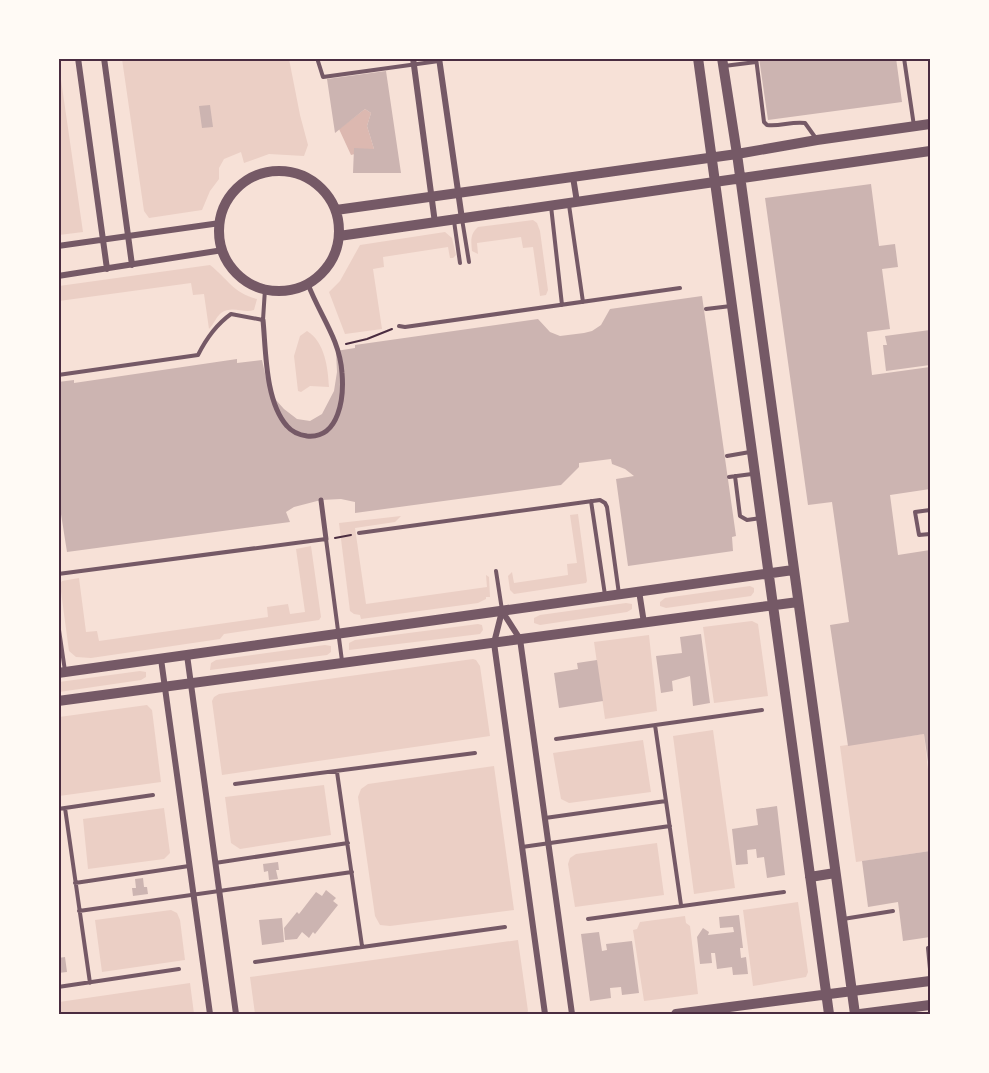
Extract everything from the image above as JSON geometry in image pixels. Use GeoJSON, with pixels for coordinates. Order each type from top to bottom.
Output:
{"type":"FeatureCollection","features":[{"type":"Feature","properties":{"kind":"street"},"geometry":{"type":"LineString","coordinates":[[78,58],[107,269]]}},
{"type":"Feature","properties":{"kind":"street"},"geometry":{"type":"LineString","coordinates":[[104,58],[132,265]]}},
{"type":"Feature","properties":{"kind":"street"},"geometry":{"type":"LineString","coordinates":[[698,58],[829,1014]]}},
{"type":"Feature","properties":{"kind":"street"},"geometry":{"type":"LineString","coordinates":[[439,59],[457,193],[458,219]]}},
{"type":"Feature","properties":{"kind":"street"},"geometry":{"type":"LineString","coordinates":[[413,62],[435,223]]}},
{"type":"Feature","properties":{"kind":"street"},"geometry":{"type":"LineString","coordinates":[[723,62],[855,1014]]}},
{"type":"Feature","properties":{"kind":"street"},"geometry":{"type":"LineString","coordinates":[[336,210],[712,158],[930,124]]}},
{"type":"Feature","properties":{"kind":"street"},"geometry":{"type":"LineString","coordinates":[[339,236],[930,151]]}},
{"type":"Feature","properties":{"kind":"street"},"geometry":{"type":"LineString","coordinates":[[273,171],[293,172],[311,180],[326,193],[336,210],[339,236],[334,254],[323,271],[308,284],[287,290],[265,289],[247,281],[232,268],[223,250],[220,223],[226,204],[238,188],[254,176],[273,171]]}},
{"type":"Feature","properties":{"kind":"street"},"geometry":{"type":"LineString","coordinates":[[573,177],[573,203]]}},
{"type":"Feature","properties":{"kind":"street"},"geometry":{"type":"LineString","coordinates":[[58,246],[220,223]]}},
{"type":"Feature","properties":{"kind":"street"},"geometry":{"type":"LineString","coordinates":[[58,276],[223,250]]}},
{"type":"Feature","properties":{"kind":"street"},"geometry":{"type":"LineString","coordinates":[[263,320],[267,369],[280,415],[288,428],[300,435],[311,436],[326,431],[338,417],[342,399],[342,372],[338,346],[308,284]]}},
{"type":"Feature","properties":{"kind":"street"},"geometry":{"type":"LineString","coordinates":[[321,500],[326,539]]}},
{"type":"Feature","properties":{"kind":"street"},"geometry":{"type":"LineString","coordinates":[[62,672],[793,570]]}},
{"type":"Feature","properties":{"kind":"street"},"geometry":{"type":"LineString","coordinates":[[639,591],[644,623]]}},
{"type":"Feature","properties":{"kind":"street"},"geometry":{"type":"LineString","coordinates":[[58,701],[798,602]]}},
{"type":"Feature","properties":{"kind":"street"},"geometry":{"type":"LineString","coordinates":[[502,611],[520,639],[572,1014]]}},
{"type":"Feature","properties":{"kind":"street"},"geometry":{"type":"LineString","coordinates":[[502,611],[494,643],[545,1014]]}},
{"type":"Feature","properties":{"kind":"street"},"geometry":{"type":"LineString","coordinates":[[187,655],[236,1014]]}},
{"type":"Feature","properties":{"kind":"street"},"geometry":{"type":"LineString","coordinates":[[161,658],[210,1014]]}},
{"type":"Feature","properties":{"kind":"street"},"geometry":{"type":"LineString","coordinates":[[810,877],[836,873]]}},
{"type":"Feature","properties":{"kind":"street"},"geometry":{"type":"LineString","coordinates":[[676,1014],[930,981]]}},
{"type":"Feature","properties":{"kind":"street"},"geometry":{"type":"LineString","coordinates":[[860,1014],[930,1005]]}},
{"type":"Feature","properties":{"kind":"lane"},"geometry":{"type":"LineString","coordinates":[[317,58],[322,77],[439,59]]}},
{"type":"Feature","properties":{"kind":"lane"},"geometry":{"type":"LineString","coordinates":[[904,58],[914,127]]}},
{"type":"Feature","properties":{"kind":"lane"},"geometry":{"type":"LineString","coordinates":[[723,62],[756,60],[764,122],[773,126],[805,123],[817,140]]}},
{"type":"Feature","properties":{"kind":"lane"},"geometry":{"type":"LineString","coordinates":[[573,203],[583,302]]}},
{"type":"Feature","properties":{"kind":"lane"},"geometry":{"type":"LineString","coordinates":[[551,206],[562,305]]}},
{"type":"Feature","properties":{"kind":"lane"},"geometry":{"type":"LineString","coordinates":[[458,219],[469,262]]}},
{"type":"Feature","properties":{"kind":"lane"},"geometry":{"type":"LineString","coordinates":[[458,219],[460,263]]}},
{"type":"Feature","properties":{"kind":"lane"},"geometry":{"type":"LineString","coordinates":[[399,326],[680,288]]}},
{"type":"Feature","properties":{"kind":"lane"},"geometry":{"type":"LineString","coordinates":[[58,375],[198,355],[204,342],[223,319],[231,314],[263,320],[265,289]]}},
{"type":"Feature","properties":{"kind":"lane"},"geometry":{"type":"LineString","coordinates":[[706,309],[731,306]]}},
{"type":"Feature","properties":{"kind":"lane"},"geometry":{"type":"LineString","coordinates":[[727,456],[752,452]]}},
{"type":"Feature","properties":{"kind":"lane"},"geometry":{"type":"LineString","coordinates":[[754,473],[732,477],[740,516],[747,520],[761,518]]}},
{"type":"Feature","properties":{"kind":"lane"},"geometry":{"type":"LineString","coordinates":[[359,533],[600,500],[605,502],[607,507],[619,595]]}},
{"type":"Feature","properties":{"kind":"lane"},"geometry":{"type":"LineString","coordinates":[[591,501],[605,597]]}},
{"type":"Feature","properties":{"kind":"lane"},"geometry":{"type":"LineString","coordinates":[[930,510],[915,512],[919,535],[930,534]]}},
{"type":"Feature","properties":{"kind":"lane"},"geometry":{"type":"LineString","coordinates":[[58,574],[326,539],[342,663]]}},
{"type":"Feature","properties":{"kind":"lane"},"geometry":{"type":"LineString","coordinates":[[496,571],[502,611]]}},
{"type":"Feature","properties":{"kind":"lane"},"geometry":{"type":"LineString","coordinates":[[58,623],[62,672]]}},
{"type":"Feature","properties":{"kind":"lane"},"geometry":{"type":"LineString","coordinates":[[556,739],[762,710]]}},
{"type":"Feature","properties":{"kind":"lane"},"geometry":{"type":"LineString","coordinates":[[656,725],[681,905]]}},
{"type":"Feature","properties":{"kind":"lane"},"geometry":{"type":"LineString","coordinates":[[235,784],[475,753]]}},
{"type":"Feature","properties":{"kind":"lane"},"geometry":{"type":"LineString","coordinates":[[337,772],[362,947]]}},
{"type":"Feature","properties":{"kind":"lane"},"geometry":{"type":"LineString","coordinates":[[58,809],[153,795]]}},
{"type":"Feature","properties":{"kind":"lane"},"geometry":{"type":"LineString","coordinates":[[545,818],[666,801]]}},
{"type":"Feature","properties":{"kind":"lane"},"geometry":{"type":"LineString","coordinates":[[65,808],[90,983]]}},
{"type":"Feature","properties":{"kind":"lane"},"geometry":{"type":"LineString","coordinates":[[522,847],[670,826]]}},
{"type":"Feature","properties":{"kind":"lane"},"geometry":{"type":"LineString","coordinates":[[216,863],[348,843]]}},
{"type":"Feature","properties":{"kind":"lane"},"geometry":{"type":"LineString","coordinates":[[75,883],[190,866]]}},
{"type":"Feature","properties":{"kind":"lane"},"geometry":{"type":"LineString","coordinates":[[79,911],[352,872]]}},
{"type":"Feature","properties":{"kind":"lane"},"geometry":{"type":"LineString","coordinates":[[588,919],[784,892]]}},
{"type":"Feature","properties":{"kind":"lane"},"geometry":{"type":"LineString","coordinates":[[842,919],[893,912]]}},
{"type":"Feature","properties":{"kind":"lane"},"geometry":{"type":"LineString","coordinates":[[255,962],[505,927]]}},
{"type":"Feature","properties":{"kind":"lane"},"geometry":{"type":"LineString","coordinates":[[928,948],[930,969]]}},
{"type":"Feature","properties":{"kind":"lane"},"geometry":{"type":"LineString","coordinates":[[58,987],[179,969]]}},
{"type":"Feature","properties":{"kind":"path"},"geometry":{"type":"LineString","coordinates":[[338,346],[367,339],[399,326]]}},
{"type":"Feature","properties":{"kind":"path"},"geometry":{"type":"LineString","coordinates":[[326,539],[359,533]]}},
{"type":"Feature","properties":{"kind":"shaded area"},"geometry":{"type":"Polygon","coordinates":[[[58,59],[83,232],[59,235],[58,235],[58,59]]]}},
{"type":"Feature","properties":{"kind":"shaded area"},"geometry":{"type":"Polygon","coordinates":[[[122,59],[289,59],[308,145],[304,156],[269,154],[244,163],[241,152],[224,159],[219,168],[219,179],[210,191],[202,210],[149,218],[144,211],[122,59]]]}},
{"type":"Feature","properties":{"kind":"shaded area"},"geometry":{"type":"Polygon","coordinates":[[[365,109],[371,113],[367,126],[374,149],[351,155],[339,129],[365,109]]]}},
{"type":"Feature","properties":{"kind":"shaded area"},"geometry":{"type":"Polygon","coordinates":[[[533,220],[540,231],[548,290],[546,295],[540,296],[533,247],[523,248],[521,237],[477,243],[478,254],[472,251],[471,241],[478,227],[533,220]]]}},
{"type":"Feature","properties":{"kind":"shaded area"},"geometry":{"type":"Polygon","coordinates":[[[445,232],[452,238],[456,255],[453,258],[450,258],[448,247],[383,257],[384,267],[373,269],[382,329],[345,334],[329,292],[340,281],[360,245],[445,232]]]}},
{"type":"Feature","properties":{"kind":"shaded area"},"geometry":{"type":"Polygon","coordinates":[[[210,265],[236,289],[257,299],[254,310],[225,311],[219,315],[209,329],[204,294],[193,295],[191,283],[59,301],[59,286],[210,265]]]}},
{"type":"Feature","properties":{"kind":"shaded area"},"geometry":{"type":"Polygon","coordinates":[[[307,331],[322,349],[329,387],[310,386],[301,392],[298,391],[294,356],[300,336],[307,331]]]}},
{"type":"Feature","properties":{"kind":"shaded area"},"geometry":{"type":"Polygon","coordinates":[[[578,514],[586,583],[514,594],[510,590],[508,576],[512,572],[514,583],[568,575],[567,564],[577,563],[570,515],[578,514]]]}},
{"type":"Feature","properties":{"kind":"shaded area"},"geometry":{"type":"Polygon","coordinates":[[[401,516],[395,522],[355,528],[366,604],[487,587],[486,575],[489,577],[490,597],[478,603],[361,619],[360,615],[350,611],[339,523],[401,516]]]}},
{"type":"Feature","properties":{"kind":"shaded area"},"geometry":{"type":"Polygon","coordinates":[[[311,546],[321,617],[319,620],[224,634],[220,639],[91,658],[76,657],[69,651],[60,584],[62,581],[79,578],[86,632],[97,631],[99,641],[268,617],[267,607],[288,604],[290,614],[305,612],[296,549],[311,546]]]}},
{"type":"Feature","properties":{"kind":"shaded area"},"geometry":{"type":"Polygon","coordinates":[[[750,586],[754,588],[751,596],[666,608],[660,606],[660,602],[665,598],[750,586]]]}},
{"type":"Feature","properties":{"kind":"shaded area"},"geometry":{"type":"Polygon","coordinates":[[[632,604],[632,609],[627,612],[540,625],[534,623],[534,618],[540,615],[632,604]]]}},
{"type":"Feature","properties":{"kind":"shaded area"},"geometry":{"type":"Polygon","coordinates":[[[752,621],[758,624],[768,696],[714,703],[703,627],[752,621]]]}},
{"type":"Feature","properties":{"kind":"shaded area"},"geometry":{"type":"Polygon","coordinates":[[[482,625],[483,630],[480,634],[349,650],[349,643],[355,640],[482,625]]]}},
{"type":"Feature","properties":{"kind":"shaded area"},"geometry":{"type":"Polygon","coordinates":[[[649,635],[657,711],[605,719],[594,642],[649,635]]]}},
{"type":"Feature","properties":{"kind":"shaded area"},"geometry":{"type":"Polygon","coordinates":[[[331,646],[331,652],[327,655],[210,670],[211,663],[216,660],[331,646]]]}},
{"type":"Feature","properties":{"kind":"shaded area"},"geometry":{"type":"Polygon","coordinates":[[[473,659],[480,666],[490,736],[222,775],[212,701],[219,694],[473,659]]]}},
{"type":"Feature","properties":{"kind":"shaded area"},"geometry":{"type":"Polygon","coordinates":[[[146,672],[146,677],[141,680],[59,692],[59,682],[146,672]]]}},
{"type":"Feature","properties":{"kind":"shaded area"},"geometry":{"type":"Polygon","coordinates":[[[147,705],[152,710],[161,782],[59,796],[59,717],[147,705]]]}},
{"type":"Feature","properties":{"kind":"shaded area"},"geometry":{"type":"Polygon","coordinates":[[[713,730],[735,888],[694,894],[673,736],[713,730]]]}},
{"type":"Feature","properties":{"kind":"shaded area"},"geometry":{"type":"Polygon","coordinates":[[[924,734],[930,787],[930,851],[856,862],[840,746],[924,734]]]}},
{"type":"Feature","properties":{"kind":"shaded area"},"geometry":{"type":"Polygon","coordinates":[[[643,740],[651,792],[569,803],[561,799],[553,753],[643,740]]]}},
{"type":"Feature","properties":{"kind":"shaded area"},"geometry":{"type":"Polygon","coordinates":[[[494,766],[514,910],[390,926],[380,925],[375,916],[358,797],[361,789],[368,784],[494,766]]]}},
{"type":"Feature","properties":{"kind":"shaded area"},"geometry":{"type":"Polygon","coordinates":[[[324,785],[331,835],[240,849],[231,843],[225,797],[324,785]]]}},
{"type":"Feature","properties":{"kind":"shaded area"},"geometry":{"type":"Polygon","coordinates":[[[164,808],[170,853],[164,859],[88,869],[83,819],[164,808]]]}},
{"type":"Feature","properties":{"kind":"shaded area"},"geometry":{"type":"Polygon","coordinates":[[[657,843],[664,895],[575,907],[568,864],[570,858],[576,854],[657,843]]]}},
{"type":"Feature","properties":{"kind":"shaded area"},"geometry":{"type":"Polygon","coordinates":[[[798,902],[808,972],[806,977],[753,986],[743,910],[798,902]]]}},
{"type":"Feature","properties":{"kind":"shaded area"},"geometry":{"type":"Polygon","coordinates":[[[171,910],[177,913],[180,920],[185,960],[102,972],[95,920],[171,910]]]}},
{"type":"Feature","properties":{"kind":"shaded area"},"geometry":{"type":"Polygon","coordinates":[[[685,916],[686,923],[690,926],[698,994],[644,1001],[633,930],[637,929],[640,922],[685,916]]]}},
{"type":"Feature","properties":{"kind":"shaded area"},"geometry":{"type":"Polygon","coordinates":[[[518,940],[528,1011],[526,1014],[255,1014],[250,977],[518,940]]]}},
{"type":"Feature","properties":{"kind":"shaded area"},"geometry":{"type":"Polygon","coordinates":[[[190,983],[194,1014],[59,1014],[59,1002],[190,983]]]}},
{"type":"Feature","properties":{"kind":"building"},"geometry":{"type":"Polygon","coordinates":[[[759,58],[896,58],[902,102],[768,120],[759,58]]]}},
{"type":"Feature","properties":{"kind":"building"},"geometry":{"type":"Polygon","coordinates":[[[386,71],[401,173],[353,173],[354,148],[374,149],[367,126],[371,113],[365,109],[335,133],[327,79],[386,71]]]}},
{"type":"Feature","properties":{"kind":"building"},"geometry":{"type":"Polygon","coordinates":[[[210,105],[213,127],[202,128],[199,106],[210,105]]]}},
{"type":"Feature","properties":{"kind":"building"},"geometry":{"type":"Polygon","coordinates":[[[871,184],[879,246],[895,244],[898,267],[882,269],[890,329],[867,332],[872,375],[930,367],[930,489],[890,495],[898,555],[930,550],[930,776],[924,734],[848,746],[830,625],[849,622],[832,502],[808,505],[765,198],[871,184]]]}},
{"type":"Feature","properties":{"kind":"building"},"geometry":{"type":"Polygon","coordinates":[[[702,296],[736,536],[732,537],[733,551],[628,566],[616,479],[634,476],[625,469],[612,464],[611,459],[579,463],[579,467],[561,485],[355,513],[355,502],[341,499],[321,500],[294,507],[286,512],[290,522],[67,552],[58,495],[58,382],[74,380],[74,383],[237,359],[237,363],[262,360],[266,378],[275,399],[297,419],[310,421],[322,414],[334,391],[337,372],[336,351],[355,348],[355,345],[538,319],[550,332],[560,336],[584,333],[601,325],[610,309],[702,296]]]}},
{"type":"Feature","properties":{"kind":"building"},"geometry":{"type":"Polygon","coordinates":[[[930,330],[930,365],[886,371],[883,345],[887,345],[885,336],[930,330]]]}},
{"type":"Feature","properties":{"kind":"building"},"geometry":{"type":"Polygon","coordinates":[[[701,634],[710,703],[693,706],[690,676],[672,681],[673,691],[661,693],[656,656],[682,653],[680,637],[701,634]]]}},
{"type":"Feature","properties":{"kind":"building"},"geometry":{"type":"Polygon","coordinates":[[[597,660],[603,701],[559,708],[554,673],[578,669],[577,663],[597,660]]]}},
{"type":"Feature","properties":{"kind":"building"},"geometry":{"type":"Polygon","coordinates":[[[777,806],[785,875],[767,878],[764,857],[757,858],[756,849],[747,850],[748,864],[736,865],[732,829],[758,825],[756,809],[777,806]]]}},
{"type":"Feature","properties":{"kind":"building"},"geometry":{"type":"Polygon","coordinates":[[[930,851],[930,937],[903,941],[898,902],[868,907],[862,861],[930,851]]]}},
{"type":"Feature","properties":{"kind":"building"},"geometry":{"type":"Polygon","coordinates":[[[278,862],[279,870],[276,870],[278,879],[269,880],[268,871],[264,872],[263,864],[278,862]]]}},
{"type":"Feature","properties":{"kind":"building"},"geometry":{"type":"Polygon","coordinates":[[[143,878],[148,894],[133,896],[132,888],[136,888],[135,879],[143,878]]]}},
{"type":"Feature","properties":{"kind":"building"},"geometry":{"type":"Polygon","coordinates":[[[326,890],[336,898],[333,901],[338,905],[315,934],[313,932],[309,938],[302,932],[297,939],[285,940],[284,928],[297,912],[299,914],[316,892],[322,896],[326,890]]]}},
{"type":"Feature","properties":{"kind":"building"},"geometry":{"type":"Polygon","coordinates":[[[739,915],[743,948],[740,948],[741,958],[746,957],[748,974],[733,975],[732,967],[717,969],[715,953],[711,953],[712,963],[700,964],[697,937],[703,928],[709,932],[708,935],[734,932],[733,927],[720,928],[719,917],[739,915]]]}},
{"type":"Feature","properties":{"kind":"building"},"geometry":{"type":"Polygon","coordinates":[[[282,918],[284,942],[262,945],[259,920],[282,918]]]}},
{"type":"Feature","properties":{"kind":"building"},"geometry":{"type":"Polygon","coordinates":[[[599,932],[602,951],[607,950],[606,944],[632,941],[639,993],[622,995],[621,987],[610,988],[611,998],[590,1001],[581,934],[599,932]]]}},
{"type":"Feature","properties":{"kind":"building"},"geometry":{"type":"Polygon","coordinates":[[[65,957],[67,972],[58,973],[58,958],[65,957]]]}}]}
